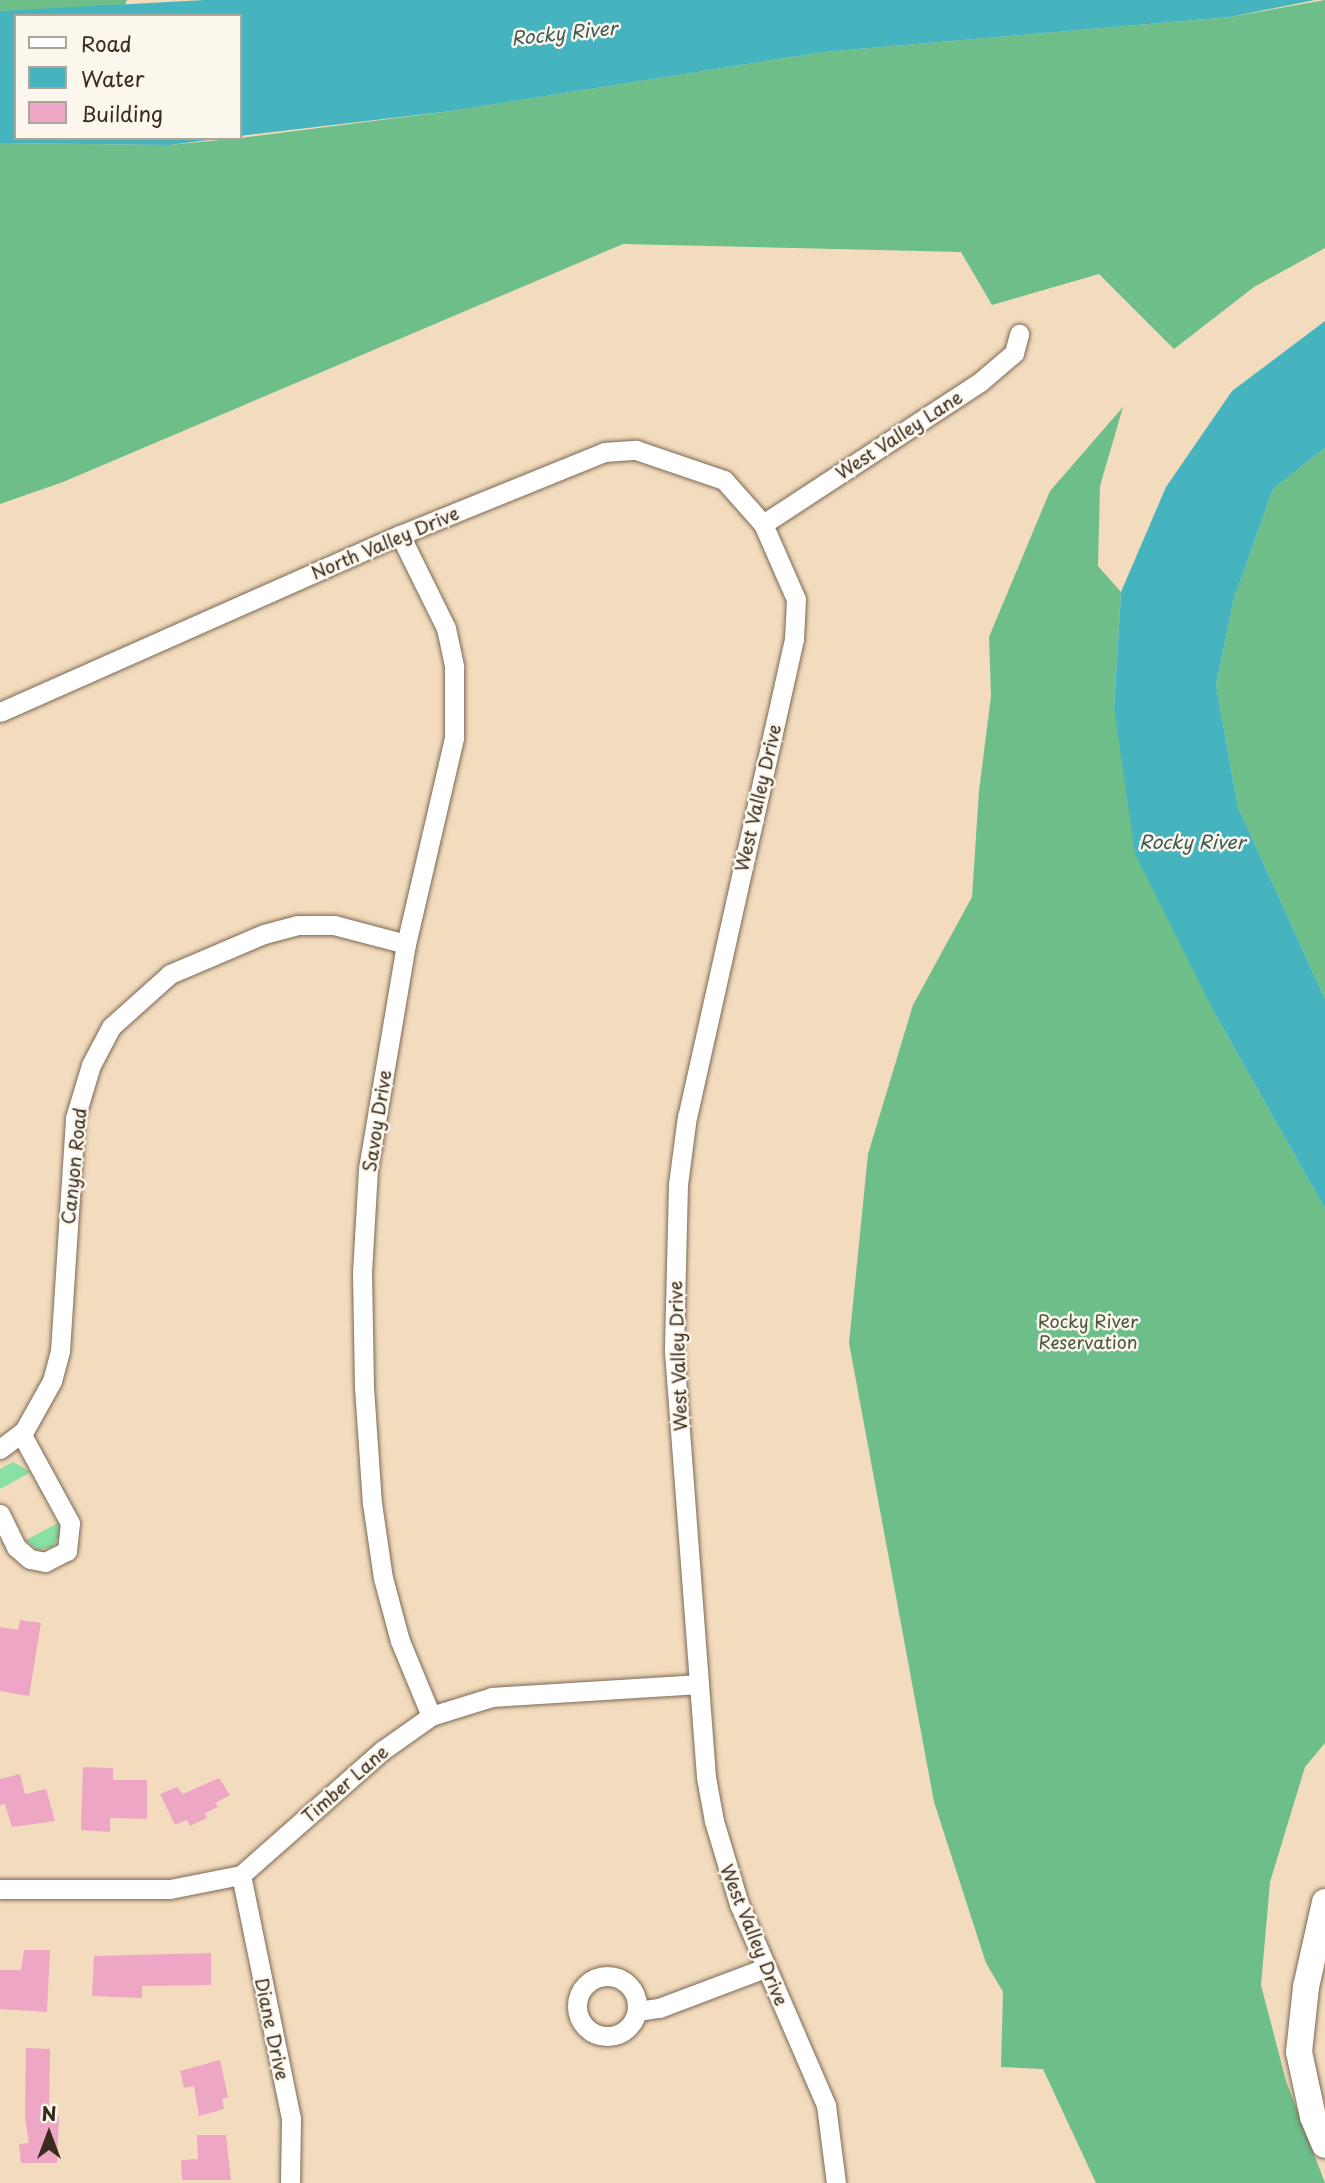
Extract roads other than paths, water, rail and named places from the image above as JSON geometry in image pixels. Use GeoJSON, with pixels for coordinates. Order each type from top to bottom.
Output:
{"type":"FeatureCollection","features":[{"type":"Feature","properties":{"kind":"street","name":"West Valley Lane"},"geometry":{"type":"LineString","coordinates":[[763,524],[980,382],[1014,353],[1019,334]]}},
{"type":"Feature","properties":{"kind":"street","name":"North Valley Drive"},"geometry":{"type":"LineString","coordinates":[[0,712],[400,535],[604,452],[636,450],[723,480],[763,524]]}},
{"type":"Feature","properties":{"kind":"street","name":"West Valley Drive"},"geometry":{"type":"LineString","coordinates":[[763,524],[796,600],[794,639],[687,1116],[678,1184],[674,1351],[699,1684],[714,1821],[736,1894],[765,1968],[826,2105],[836,2183]]}},
{"type":"Feature","properties":{"kind":"street","name":"Savoy Drive"},"geometry":{"type":"LineString","coordinates":[[400,535],[446,628],[454,667],[454,738],[406,944],[368,1169],[362,1272],[364,1387],[372,1503],[383,1578],[400,1641],[431,1716]]}},
{"type":"Feature","properties":{"kind":"street","name":"Canyon Road"},"geometry":{"type":"LineString","coordinates":[[0,1449],[21,1433],[52,1381],[60,1351],[75,1118],[90,1065],[111,1027],[170,974],[264,934],[298,925],[334,925],[406,944]]}},
{"type":"Feature","properties":{"kind":"street"},"geometry":{"type":"LineString","coordinates":[[0,1514],[16,1547],[30,1559],[45,1562],[66,1551],[71,1522],[21,1433]]}},
{"type":"Feature","properties":{"kind":"street","name":"Timber Lane"},"geometry":{"type":"LineString","coordinates":[[241,1875],[383,1750],[431,1716],[492,1698],[699,1684]]}},
{"type":"Feature","properties":{"kind":"street"},"geometry":{"type":"LineString","coordinates":[[0,1889],[170,1889],[241,1875]]}},
{"type":"Feature","properties":{"kind":"street","name":"Diane Drive"},"geometry":{"type":"LineString","coordinates":[[241,1875],[290,2118],[290,2183]]}},
{"type":"Feature","properties":{"kind":"street"},"geometry":{"type":"LineString","coordinates":[[1325,1902],[1306,1987],[1299,2052],[1313,2116],[1325,2144]]}},
{"type":"Feature","properties":{"kind":"street"},"geometry":{"type":"LineString","coordinates":[[637,2011],[659,2008],[765,1968]]}},
{"type":"Feature","properties":{"kind":"water","name":"Rocky River"},"geometry":{"type":"Polygon","coordinates":[[[205,0],[1315,0],[1230,17],[824,52],[452,111],[242,136],[242,14],[14,14],[14,140],[208,140],[169,145],[0,143],[0,11],[205,0]]]}},
{"type":"Feature","properties":{"kind":"water","name":"Rocky River"},"geometry":{"type":"Polygon","coordinates":[[[1325,321],[1325,448],[1273,489],[1234,599],[1216,685],[1238,807],[1325,999],[1325,1209],[1215,1014],[1135,854],[1114,707],[1121,592],[1166,487],[1232,391],[1325,321]]]}},
{"type":"Feature","properties":{"kind":"park label","name":"Rocky River Reservation"},"geometry":{"type":"Point","coordinates":[1088,1332]}}]}
